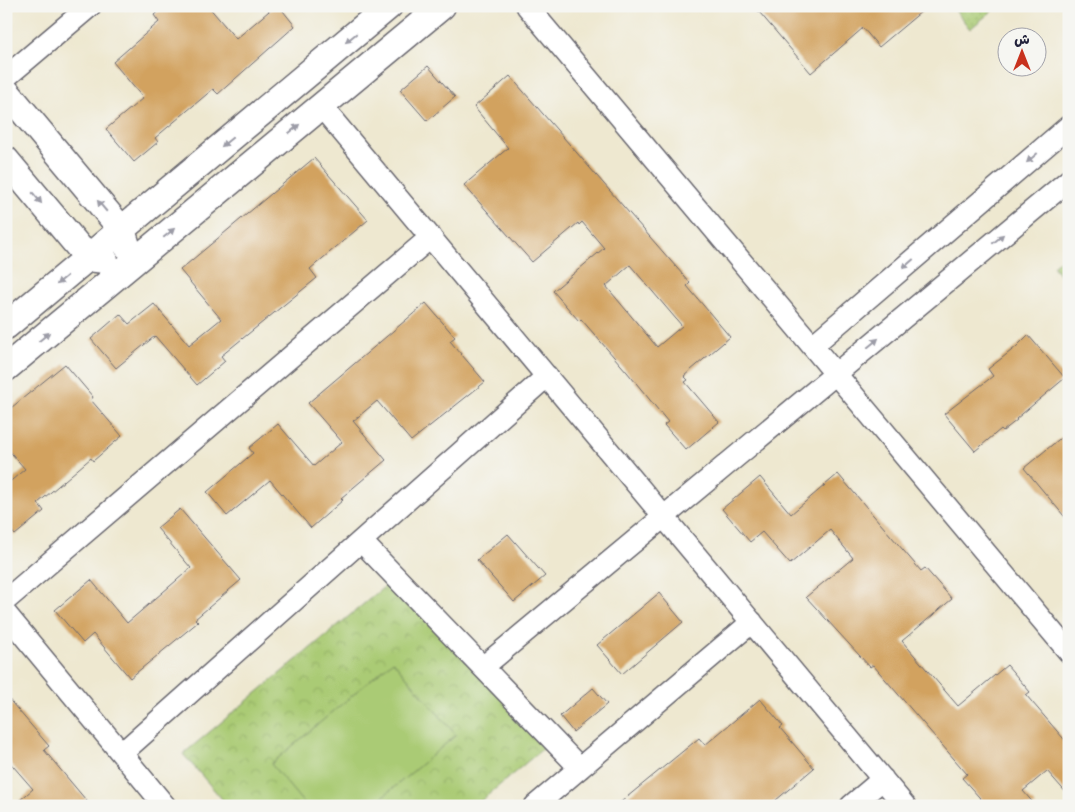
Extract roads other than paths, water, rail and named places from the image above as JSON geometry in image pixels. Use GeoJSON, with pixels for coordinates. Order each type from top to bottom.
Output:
{"type":"FeatureCollection","features":[{"type":"Feature","properties":{"kind":"street"},"geometry":{"type":"LineString","coordinates":[[6,77],[90,6]]}},
{"type":"Feature","properties":{"kind":"street"},"geometry":{"type":"LineString","coordinates":[[6,326],[389,6]]}},
{"type":"Feature","properties":{"kind":"street"},"geometry":{"type":"LineString","coordinates":[[6,368],[442,6]]}},
{"type":"Feature","properties":{"kind":"street"},"geometry":{"type":"LineString","coordinates":[[527,6],[1069,652]]}},
{"type":"Feature","properties":{"kind":"street"},"geometry":{"type":"LineString","coordinates":[[6,91],[122,230],[133,263]]}},
{"type":"Feature","properties":{"kind":"street"},"geometry":{"type":"LineString","coordinates":[[321,106],[905,806]]}},
{"type":"Feature","properties":{"kind":"street"},"geometry":{"type":"LineString","coordinates":[[812,346],[1069,126]]}},
{"type":"Feature","properties":{"kind":"street"},"geometry":{"type":"LineString","coordinates":[[6,160],[88,258],[133,263]]}},
{"type":"Feature","properties":{"kind":"street"},"geometry":{"type":"LineString","coordinates":[[483,667],[665,518],[1069,180]]}},
{"type":"Feature","properties":{"kind":"street"},"geometry":{"type":"LineString","coordinates":[[6,600],[430,237]]}},
{"type":"Feature","properties":{"kind":"street"},"geometry":{"type":"LineString","coordinates":[[122,754],[547,376]]}},
{"type":"Feature","properties":{"kind":"street"},"geometry":{"type":"LineString","coordinates":[[361,541],[580,768]]}},
{"type":"Feature","properties":{"kind":"street"},"geometry":{"type":"LineString","coordinates":[[6,614],[165,806]]}},
{"type":"Feature","properties":{"kind":"street"},"geometry":{"type":"LineString","coordinates":[[535,806],[752,622]]}},
{"type":"Feature","properties":{"kind":"street"},"geometry":{"type":"LineString","coordinates":[[851,806],[883,779]]}}]}
